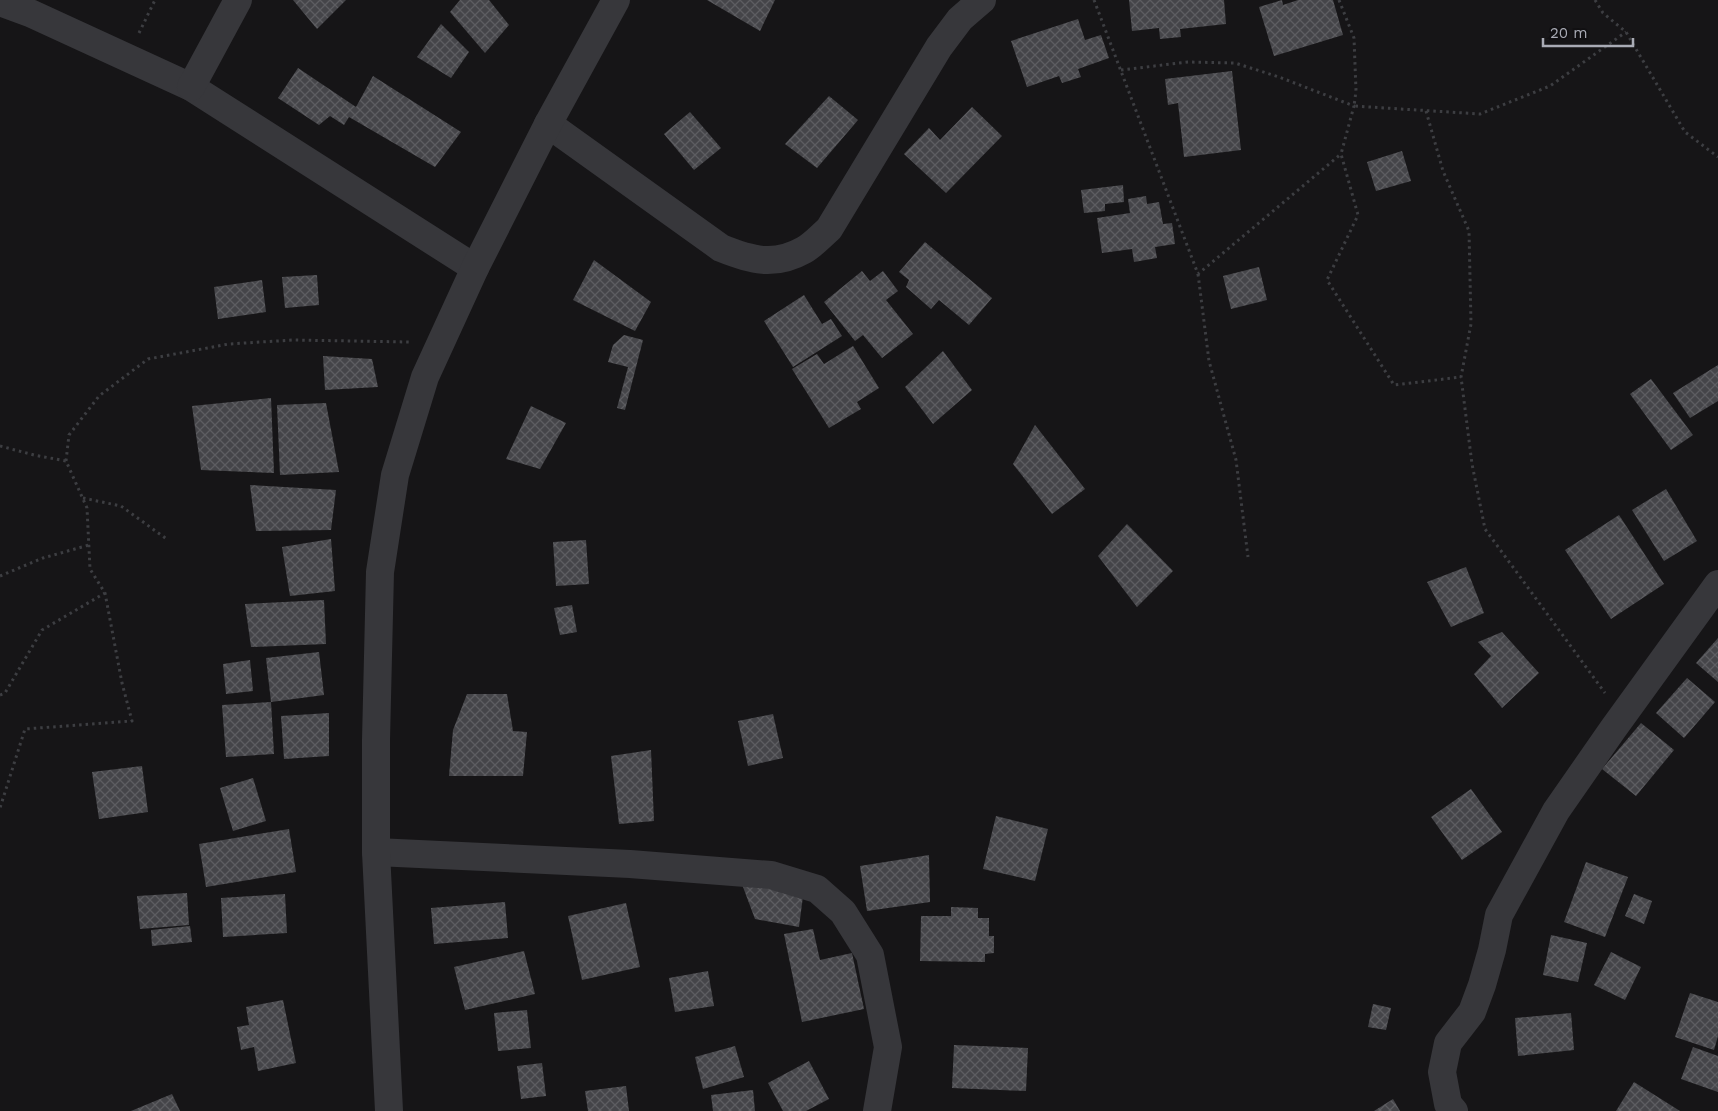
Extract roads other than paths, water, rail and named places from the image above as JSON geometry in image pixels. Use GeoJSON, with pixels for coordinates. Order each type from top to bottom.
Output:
{"type":"FeatureCollection","features":[{"type":"Feature","properties":{"kind":"street"},"geometry":{"type":"LineString","coordinates":[[191,87],[238,0]]}},
{"type":"Feature","properties":{"kind":"street"},"geometry":{"type":"LineString","coordinates":[[389,1111],[376,852],[376,740],[380,572],[395,476],[424,378],[475,268],[548,124],[616,0]]}},
{"type":"Feature","properties":{"kind":"street"},"geometry":{"type":"LineString","coordinates":[[548,124],[721,248],[746,258],[776,261],[805,250],[828,230],[939,47],[960,19],[982,0]]}},
{"type":"Feature","properties":{"kind":"street"},"geometry":{"type":"LineString","coordinates":[[0,2],[30,13],[191,87],[475,268]]}},
{"type":"Feature","properties":{"kind":"street"},"geometry":{"type":"LineString","coordinates":[[1454,1111],[1448,1104],[1442,1072],[1448,1043],[1472,1012],[1492,950],[1499,915],[1556,811],[1718,584]]}},
{"type":"Feature","properties":{"kind":"street"},"geometry":{"type":"LineString","coordinates":[[376,852],[630,864],[771,875],[817,889],[843,912],[870,955],[888,1047],[877,1111]]}}]}
